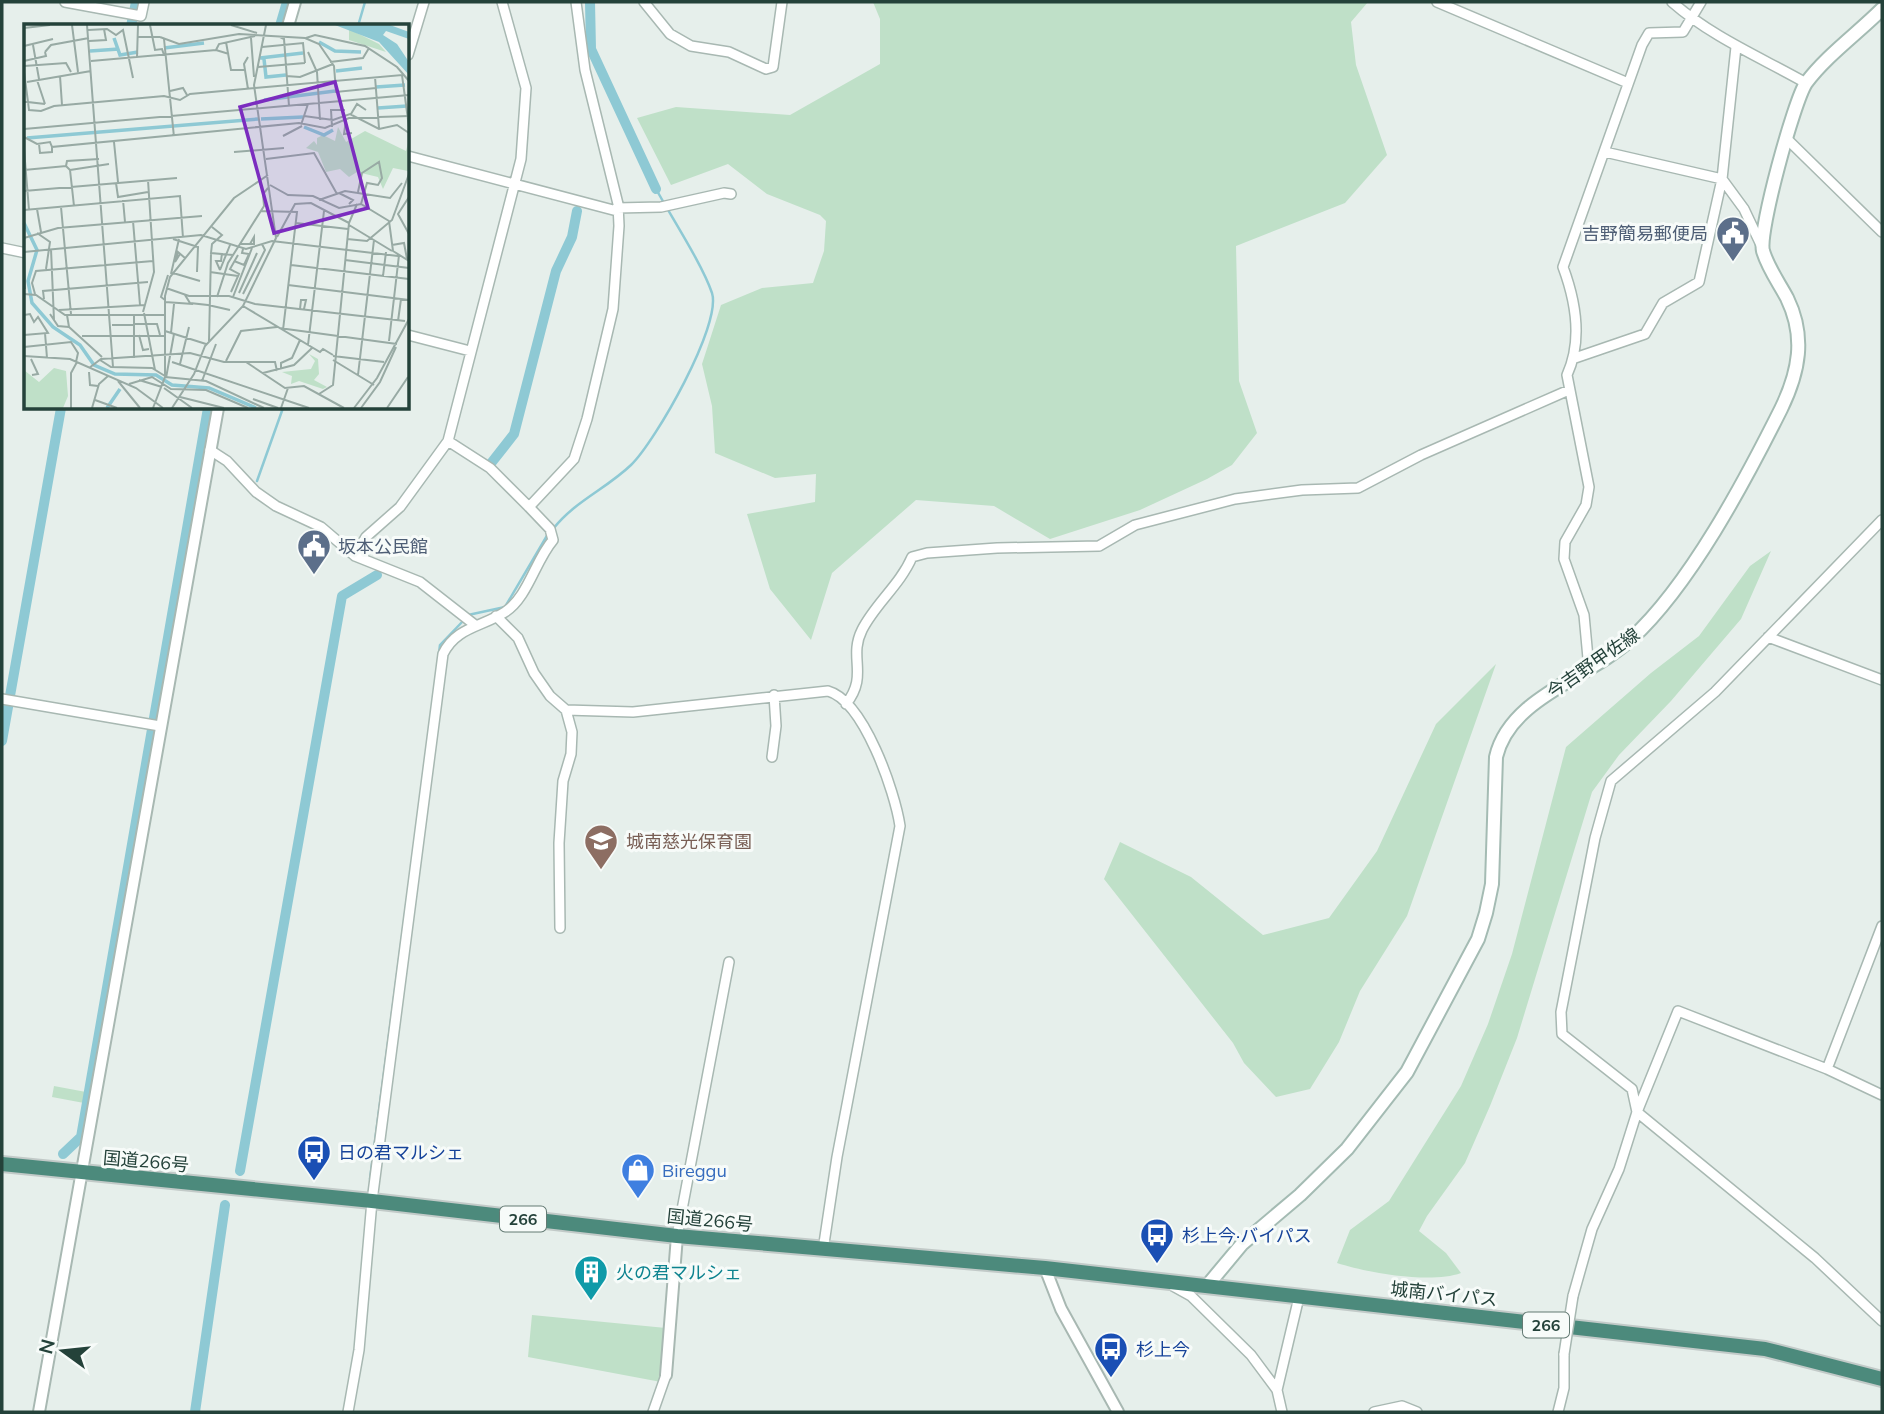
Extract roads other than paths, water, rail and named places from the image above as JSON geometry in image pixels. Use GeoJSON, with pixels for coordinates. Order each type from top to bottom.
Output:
{"type":"FeatureCollection","features":[{"type":"Feature","properties":{"kind":"highway","name":"国道266号"},"geometry":{"type":"LineString","coordinates":[[2,1164],[372,1201],[677,1236],[1045,1268],[1207,1286]]}},
{"type":"Feature","properties":{"kind":"highway","name":"城南バイパス"},"geometry":{"type":"LineString","coordinates":[[1207,1286],[1765,1349],[1882,1379]]}},
{"type":"Feature","properties":{"kind":"main road"},"geometry":{"type":"LineString","coordinates":[[1762,248],[1763,230],[1787,139],[1806,83],[1882,9]]}},
{"type":"Feature","properties":{"kind":"main road","name":"今吉野甲佐線"},"geometry":{"type":"LineString","coordinates":[[1207,1286],[1242,1244],[1300,1195],[1347,1149],[1407,1072],[1478,939],[1486,913],[1492,884],[1496,757],[1499,743],[1511,722],[1520,713],[1628,642],[1673,593],[1747,473],[1795,377],[1800,347],[1794,315],[1762,248]]}},
{"type":"Feature","properties":{"kind":"street"},"geometry":{"type":"LineString","coordinates":[[65,2],[141,16],[144,2]]}},
{"type":"Feature","properties":{"kind":"street"},"geometry":{"type":"LineString","coordinates":[[289,24],[295,2]]}},
{"type":"Feature","properties":{"kind":"street"},"geometry":{"type":"LineString","coordinates":[[410,48],[424,2]]}},
{"type":"Feature","properties":{"kind":"street"},"geometry":{"type":"LineString","coordinates":[[355,556],[366,537],[400,507],[448,441],[521,159],[526,88],[502,2]]}},
{"type":"Feature","properties":{"kind":"street"},"geometry":{"type":"LineString","coordinates":[[529,508],[574,459],[587,419],[613,309],[619,226],[617,209],[585,70],[576,2]]}},
{"type":"Feature","properties":{"kind":"street"},"geometry":{"type":"LineString","coordinates":[[644,2],[670,34],[691,46],[729,52],[766,68],[773,67],[777,51],[782,2]]}},
{"type":"Feature","properties":{"kind":"street"},"geometry":{"type":"LineString","coordinates":[[1437,2],[1628,82]]}},
{"type":"Feature","properties":{"kind":"street"},"geometry":{"type":"LineString","coordinates":[[1672,2],[1692,20],[1736,47],[1806,83]]}},
{"type":"Feature","properties":{"kind":"street"},"geometry":{"type":"LineString","coordinates":[[1589,669],[1584,615],[1564,559],[1565,542],[1586,505],[1589,488],[1579,425],[1567,375],[1575,358],[1576,302],[1563,267],[1628,82],[1649,33],[1683,32],[1701,2]]}},
{"type":"Feature","properties":{"kind":"street"},"geometry":{"type":"LineString","coordinates":[[1575,358],[1645,334],[1663,303],[1699,282],[1722,180],[1736,47]]}},
{"type":"Feature","properties":{"kind":"street"},"geometry":{"type":"LineString","coordinates":[[1787,139],[1882,232]]}},
{"type":"Feature","properties":{"kind":"street"},"geometry":{"type":"LineString","coordinates":[[1605,152],[1722,180],[1744,209],[1762,248]]}},
{"type":"Feature","properties":{"kind":"street"},"geometry":{"type":"LineString","coordinates":[[410,157],[514,186],[617,209],[661,206],[724,193],[731,194]]}},
{"type":"Feature","properties":{"kind":"street"},"geometry":{"type":"LineString","coordinates":[[2,248],[24,253]]}},
{"type":"Feature","properties":{"kind":"street"},"geometry":{"type":"LineString","coordinates":[[410,336],[470,351]]}},
{"type":"Feature","properties":{"kind":"street"},"geometry":{"type":"LineString","coordinates":[[846,704],[860,681],[857,657],[860,633],[901,579],[912,557],[927,553],[997,548],[1099,546],[1135,525],[1236,499],[1302,490],[1358,488],[1421,455],[1569,390]]}},
{"type":"Feature","properties":{"kind":"street"},"geometry":{"type":"LineString","coordinates":[[40,1412],[218,410]]}},
{"type":"Feature","properties":{"kind":"street"},"geometry":{"type":"LineString","coordinates":[[348,1412],[359,1350],[372,1201],[443,654],[462,632],[505,612],[553,540],[550,529],[490,468],[448,441]]}},
{"type":"Feature","properties":{"kind":"street"},"geometry":{"type":"LineString","coordinates":[[211,450],[227,461],[256,492],[276,506],[321,527],[355,556],[420,582],[475,625]]}},
{"type":"Feature","properties":{"kind":"street"},"geometry":{"type":"LineString","coordinates":[[1882,520],[1714,692],[1611,781],[1606,791],[1561,1012],[1562,1034],[1632,1089],[1637,1112],[1815,1258],[1882,1321]]}},
{"type":"Feature","properties":{"kind":"street"},"geometry":{"type":"LineString","coordinates":[[496,616],[518,638],[534,673],[550,696],[566,710],[572,732],[571,754],[564,781],[559,843],[561,928]]}},
{"type":"Feature","properties":{"kind":"street"},"geometry":{"type":"LineString","coordinates":[[1768,637],[1882,680]]}},
{"type":"Feature","properties":{"kind":"street"},"geometry":{"type":"LineString","coordinates":[[566,710],[633,712],[828,691],[839,694],[867,733],[897,803],[900,826],[837,1157],[823,1250]]}},
{"type":"Feature","properties":{"kind":"street"},"geometry":{"type":"LineString","coordinates":[[772,757],[776,726],[774,695]]}},
{"type":"Feature","properties":{"kind":"street"},"geometry":{"type":"LineString","coordinates":[[2,699],[160,726]]}},
{"type":"Feature","properties":{"kind":"street"},"geometry":{"type":"LineString","coordinates":[[1827,1069],[1882,926]]}},
{"type":"Feature","properties":{"kind":"street"},"geometry":{"type":"LineString","coordinates":[[653,1412],[666,1375],[677,1236],[729,962]]}},
{"type":"Feature","properties":{"kind":"street"},"geometry":{"type":"LineString","coordinates":[[1558,1412],[1564,1388],[1564,1354],[1573,1296],[1592,1228],[1619,1169],[1637,1112],[1678,1011],[1827,1069],[1882,1095]]}},
{"type":"Feature","properties":{"kind":"street"},"geometry":{"type":"LineString","coordinates":[[1045,1268],[1061,1309],[1118,1412]]}},
{"type":"Feature","properties":{"kind":"street"},"geometry":{"type":"LineString","coordinates":[[1164,1281],[1191,1296],[1251,1355],[1277,1390],[1282,1412]]}},
{"type":"Feature","properties":{"kind":"street"},"geometry":{"type":"LineString","coordinates":[[1277,1390],[1299,1297]]}},
{"type":"Feature","properties":{"kind":"street"},"geometry":{"type":"LineString","coordinates":[[1374,1412],[1402,1406],[1416,1412]]}},
{"type":"Feature","properties":{"kind":"waterway"},"geometry":{"type":"LineString","coordinates":[[131,24],[136,2]]}},
{"type":"Feature","properties":{"kind":"waterway"},"geometry":{"type":"LineString","coordinates":[[281,24],[287,2]]}},
{"type":"Feature","properties":{"kind":"waterway"},"geometry":{"type":"LineString","coordinates":[[359,24],[365,2]]}},
{"type":"Feature","properties":{"kind":"waterway"},"geometry":{"type":"LineString","coordinates":[[590,2],[591,49],[656,189]]}},
{"type":"Feature","properties":{"kind":"waterway"},"geometry":{"type":"LineString","coordinates":[[553,529],[571,511],[631,465],[642,452],[670,409],[707,330],[712,309],[712,293],[694,255],[656,189]]}},
{"type":"Feature","properties":{"kind":"waterway"},"geometry":{"type":"LineString","coordinates":[[492,462],[514,434],[556,271],[572,237],[577,211]]}},
{"type":"Feature","properties":{"kind":"waterway"},"geometry":{"type":"LineString","coordinates":[[2,741],[61,410]]}},
{"type":"Feature","properties":{"kind":"waterway"},"geometry":{"type":"LineString","coordinates":[[63,1154],[81,1137],[208,410]]}},
{"type":"Feature","properties":{"kind":"waterway"},"geometry":{"type":"LineString","coordinates":[[257,481],[282,410]]}},
{"type":"Feature","properties":{"kind":"waterway"},"geometry":{"type":"LineString","coordinates":[[468,615],[505,607],[548,534]]}},
{"type":"Feature","properties":{"kind":"waterway"},"geometry":{"type":"LineString","coordinates":[[240,1171],[342,596],[377,575]]}},
{"type":"Feature","properties":{"kind":"waterway"},"geometry":{"type":"LineString","coordinates":[[439,653],[440,645],[464,620]]}},
{"type":"Feature","properties":{"kind":"waterway"},"geometry":{"type":"LineString","coordinates":[[370,1179],[407,899]]}},
{"type":"Feature","properties":{"kind":"waterway"},"geometry":{"type":"LineString","coordinates":[[195,1412],[225,1205]]}},
{"type":"Feature","properties":{"kind":"place","name":"吉野簡易郵便局"},"geometry":{"type":"Point","coordinates":[1733,263]}},
{"type":"Feature","properties":{"kind":"place","name":"坂本公民館"},"geometry":{"type":"Point","coordinates":[314,576]}},
{"type":"Feature","properties":{"kind":"place","name":"城南慈光保育園"},"geometry":{"type":"Point","coordinates":[601,871]}},
{"type":"Feature","properties":{"kind":"place","name":"日の君マルシェ"},"geometry":{"type":"Point","coordinates":[314,1182]}},
{"type":"Feature","properties":{"kind":"place","name":"Bireggu"},"geometry":{"type":"Point","coordinates":[638,1200]}},
{"type":"Feature","properties":{"kind":"place","name":"杉上今·バイパス"},"geometry":{"type":"Point","coordinates":[1157,1265]}},
{"type":"Feature","properties":{"kind":"place","name":"火の君マルシェ"},"geometry":{"type":"Point","coordinates":[591,1302]}},
{"type":"Feature","properties":{"kind":"place","name":"杉上今"},"geometry":{"type":"Point","coordinates":[1111,1379]}}]}
